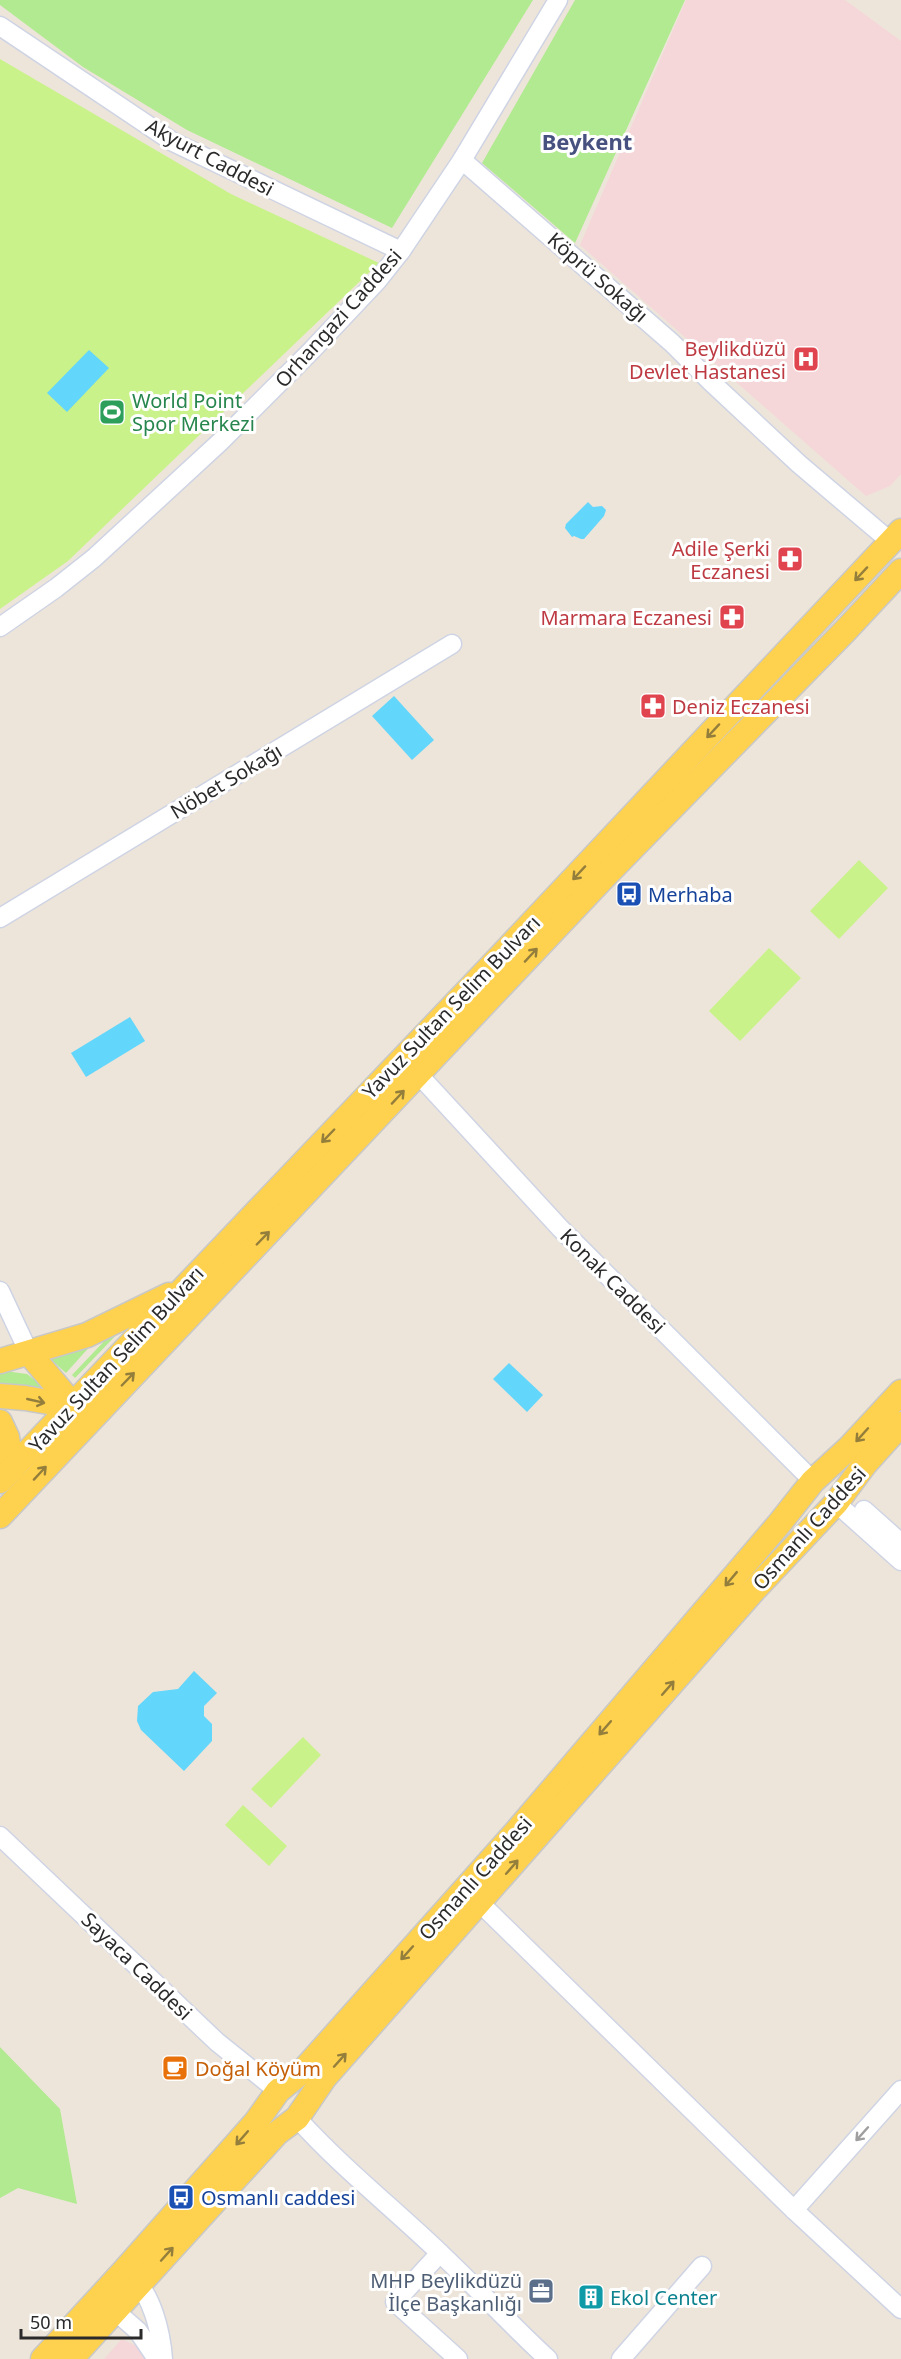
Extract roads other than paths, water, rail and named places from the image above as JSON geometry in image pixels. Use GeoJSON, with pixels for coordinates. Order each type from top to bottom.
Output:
{"type":"FeatureCollection","features":[{"type":"Feature","properties":{"kind":"main road","name":"Yavuz Sultan Selim Bulvarı"},"geometry":{"type":"LineString","coordinates":[[0,1516],[184,1287],[497,960],[896,537]]}},
{"type":"Feature","properties":{"kind":"main road","name":"Yavuz Sultan Selim Bulvarı"},"geometry":{"type":"LineString","coordinates":[[6,1475],[80,1414],[419,1075],[604,877],[845,632],[901,571]]}},
{"type":"Feature","properties":{"kind":"main road"},"geometry":{"type":"LineString","coordinates":[[0,1361],[100,1330],[184,1287]]}},
{"type":"Feature","properties":{"kind":"main road"},"geometry":{"type":"LineString","coordinates":[[29,1353],[80,1414]]}},
{"type":"Feature","properties":{"kind":"main road","name":"Osmanlı Caddesi"},"geometry":{"type":"LineString","coordinates":[[133,2277],[277,2093],[303,2071],[516,1832],[814,1481],[850,1447],[901,1392]]}},
{"type":"Feature","properties":{"kind":"main road"},"geometry":{"type":"LineString","coordinates":[[0,1396],[25,1398],[80,1414]]}},
{"type":"Feature","properties":{"kind":"main road"},"geometry":{"type":"LineString","coordinates":[[0,1422],[7,1437],[6,1475]]}},
{"type":"Feature","properties":{"kind":"main road","name":"Osmanlı Caddesi"},"geometry":{"type":"LineString","coordinates":[[43,2359],[107,2305],[277,2133],[297,2116],[325,2076],[753,1591],[840,1497],[865,1464],[901,1424]]}},
{"type":"Feature","properties":{"kind":"main road"},"geometry":{"type":"LineString","coordinates":[[814,1481],[811,1500],[817,1506],[840,1497]]}},
{"type":"Feature","properties":{"kind":"main road"},"geometry":{"type":"LineString","coordinates":[[277,2093],[293,2087],[301,2094],[305,2100],[297,2116]]}},
{"type":"Feature","properties":{"kind":"main road","name":"Osmanlı Caddesi"},"geometry":{"type":"LineString","coordinates":[[71,2359],[107,2305]]}},
{"type":"Feature","properties":{"kind":"street","name":"Orhangazi Caddesi"},"geometry":{"type":"LineString","coordinates":[[0,627],[94,558],[220,442],[378,280],[401,251],[462,160],[558,0]]}},
{"type":"Feature","properties":{"kind":"street","name":"Akyurt Caddesi"},"geometry":{"type":"LineString","coordinates":[[0,26],[172,142],[401,251]]}},
{"type":"Feature","properties":{"kind":"street","name":"Köprü Sokağı"},"geometry":{"type":"LineString","coordinates":[[462,160],[672,343],[791,456],[896,537]]}},
{"type":"Feature","properties":{"kind":"street","name":"Nöbet Sokağı"},"geometry":{"type":"LineString","coordinates":[[0,918],[452,644]]}},
{"type":"Feature","properties":{"kind":"street","name":"Konak Caddesi"},"geometry":{"type":"LineString","coordinates":[[419,1075],[560,1228],[814,1481]]}},
{"type":"Feature","properties":{"kind":"street"},"geometry":{"type":"LineString","coordinates":[[0,1291],[29,1353]]}},
{"type":"Feature","properties":{"kind":"street"},"geometry":{"type":"LineString","coordinates":[[840,1497],[901,1543]]}},
{"type":"Feature","properties":{"kind":"street"},"geometry":{"type":"LineString","coordinates":[[840,1497],[901,1561]]}},
{"type":"Feature","properties":{"kind":"street","name":"Sayaca Caddesi"},"geometry":{"type":"LineString","coordinates":[[0,1836],[217,2042],[277,2093]]}},
{"type":"Feature","properties":{"kind":"street","name":"Osmanlı Caddesi"},"geometry":{"type":"LineString","coordinates":[[480,1903],[794,2210],[901,2309]]}},
{"type":"Feature","properties":{"kind":"street"},"geometry":{"type":"LineString","coordinates":[[794,2210],[901,2090]]}},
{"type":"Feature","properties":{"kind":"street"},"geometry":{"type":"LineString","coordinates":[[297,2116],[548,2359]]}},
{"type":"Feature","properties":{"kind":"street"},"geometry":{"type":"LineString","coordinates":[[440,2253],[395,2302],[458,2359]]}},
{"type":"Feature","properties":{"kind":"street"},"geometry":{"type":"LineString","coordinates":[[621,2359],[702,2266]]}},
{"type":"Feature","properties":{"kind":"street"},"geometry":{"type":"LineString","coordinates":[[133,2277],[162,2340],[164,2359]]}},
{"type":"Feature","properties":{"kind":"street"},"geometry":{"type":"LineString","coordinates":[[107,2305],[138,2331],[157,2359]]}},
{"type":"Feature","properties":{"kind":"water"},"geometry":{"type":"Polygon","coordinates":[[[89,350],[109,368],[67,412],[47,393],[89,350]]]}},
{"type":"Feature","properties":{"kind":"water"},"geometry":{"type":"Polygon","coordinates":[[[588,502],[593,507],[602,506],[606,510],[604,516],[584,539],[572,537],[565,528],[566,524],[588,502]]]}},
{"type":"Feature","properties":{"kind":"water"},"geometry":{"type":"Polygon","coordinates":[[[394,696],[434,740],[412,760],[372,716],[394,696]]]}},
{"type":"Feature","properties":{"kind":"water"},"geometry":{"type":"Polygon","coordinates":[[[130,1017],[145,1041],[86,1077],[71,1053],[130,1017]]]}},
{"type":"Feature","properties":{"kind":"water"},"geometry":{"type":"Polygon","coordinates":[[[509,1363],[543,1395],[527,1412],[493,1379],[509,1363]]]}},
{"type":"Feature","properties":{"kind":"water"},"geometry":{"type":"Polygon","coordinates":[[[194,1671],[217,1693],[204,1706],[204,1716],[212,1724],[212,1741],[184,1771],[141,1730],[137,1721],[138,1706],[153,1692],[178,1689],[194,1671]]]}},
{"type":"Feature","properties":{"kind":"place","name":"Beylikdüzü Devlet Hastanesi"},"geometry":{"type":"Point","coordinates":[806,359]}},
{"type":"Feature","properties":{"kind":"place","name":"World Point Spor Merkezi"},"geometry":{"type":"Point","coordinates":[112,412]}},
{"type":"Feature","properties":{"kind":"place","name":"Adile Şerki Eczanesi"},"geometry":{"type":"Point","coordinates":[790,559]}},
{"type":"Feature","properties":{"kind":"place","name":"Marmara Eczanesi"},"geometry":{"type":"Point","coordinates":[732,617]}},
{"type":"Feature","properties":{"kind":"place","name":"Deniz Eczanesi"},"geometry":{"type":"Point","coordinates":[653,706]}},
{"type":"Feature","properties":{"kind":"place","name":"Merhaba"},"geometry":{"type":"Point","coordinates":[629,894]}},
{"type":"Feature","properties":{"kind":"place","name":"Doğal Köyüm"},"geometry":{"type":"Point","coordinates":[175,2068]}},
{"type":"Feature","properties":{"kind":"place","name":"Osmanlı caddesi"},"geometry":{"type":"Point","coordinates":[181,2197]}},
{"type":"Feature","properties":{"kind":"place","name":"MHP Beylikdüzü İlçe Başkanlığı"},"geometry":{"type":"Point","coordinates":[541,2291]}},
{"type":"Feature","properties":{"kind":"place","name":"Ekol Center"},"geometry":{"type":"Point","coordinates":[591,2297]}},
{"type":"Feature","properties":{"kind":"district","name":"Beykent"},"geometry":{"type":"Point","coordinates":[587,141]}}]}
